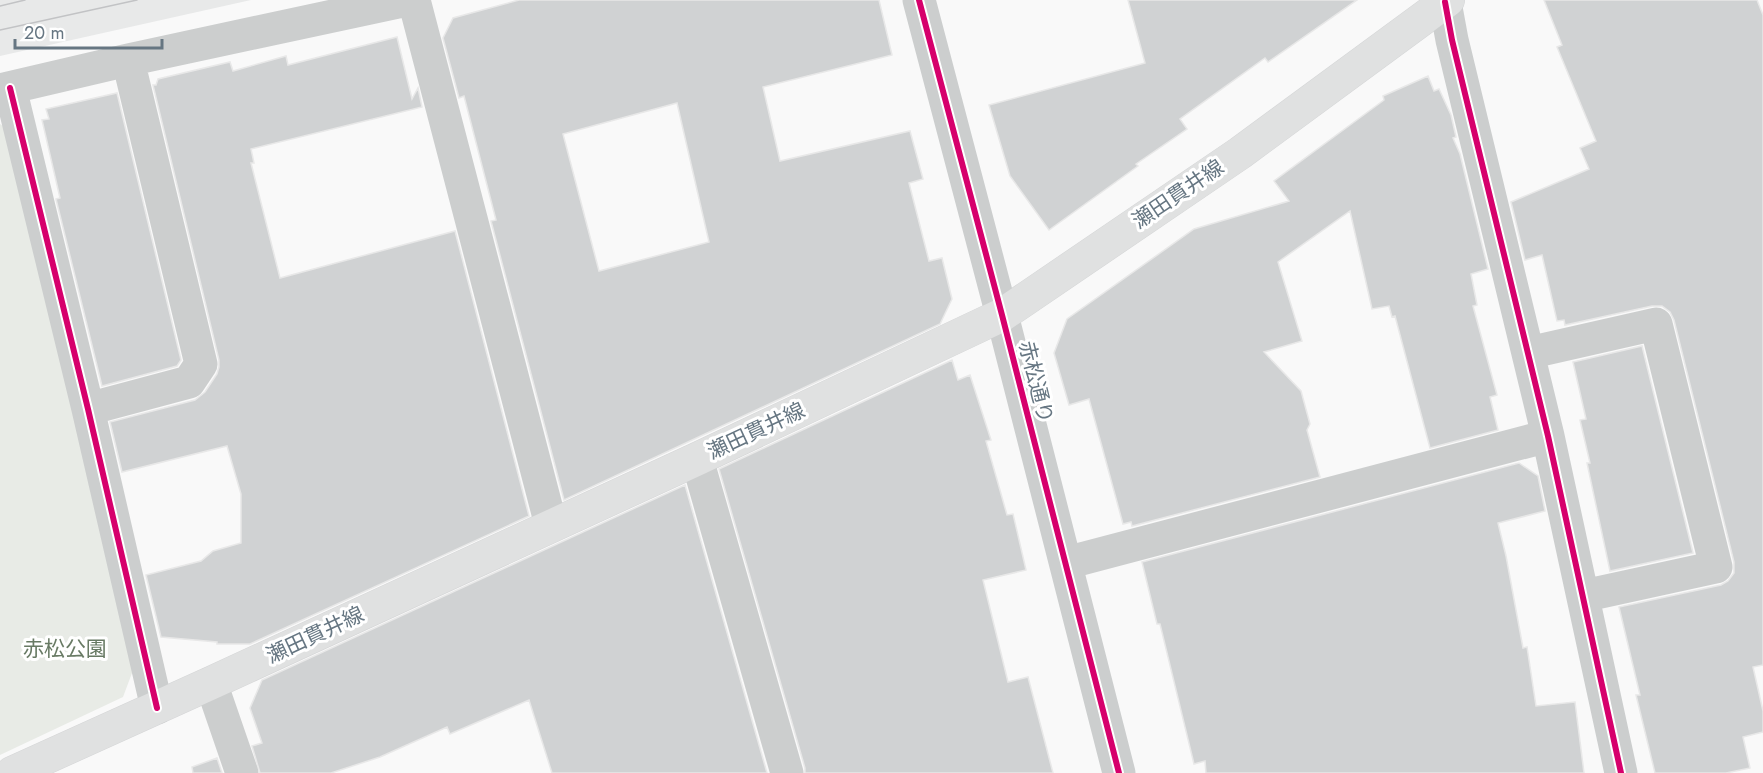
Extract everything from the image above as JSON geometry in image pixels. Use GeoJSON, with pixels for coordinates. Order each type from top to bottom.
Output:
{"type":"FeatureCollection","features":[{"type":"Feature","properties":{"kind":"main road","name":"瀬田貫井線"},"geometry":{"type":"LineString","coordinates":[[12,773],[697,459],[1002,315],[1240,153],[1446,1]]}},
{"type":"Feature","properties":{"kind":"street"},"geometry":{"type":"LineString","coordinates":[[157,708],[88,410],[5,89],[407,0]]}},
{"type":"Feature","properties":{"kind":"street"},"geometry":{"type":"LineString","coordinates":[[414,0],[551,525]]}},
{"type":"Feature","properties":{"kind":"street","name":"赤松通り"},"geometry":{"type":"LineString","coordinates":[[919,0],[1119,773]]}},
{"type":"Feature","properties":{"kind":"street"},"geometry":{"type":"LineString","coordinates":[[1446,1],[1455,52],[1548,436],[1621,773]]}},
{"type":"Feature","properties":{"kind":"street"},"geometry":{"type":"LineString","coordinates":[[88,410],[189,382],[201,364],[128,60]]}},
{"type":"Feature","properties":{"kind":"street"},"geometry":{"type":"LineString","coordinates":[[1528,352],[1656,324],[1716,567],[1582,596]]}},
{"type":"Feature","properties":{"kind":"street"},"geometry":{"type":"LineString","coordinates":[[1066,563],[1548,436]]}},
{"type":"Feature","properties":{"kind":"street"},"geometry":{"type":"LineString","coordinates":[[697,459],[787,773]]}},
{"type":"Feature","properties":{"kind":"street"},"geometry":{"type":"LineString","coordinates":[[211,683],[242,773]]}},
{"type":"Feature","properties":{"kind":"shaded area"},"geometry":{"type":"Polygon","coordinates":[[[0,0],[251,0],[0,56],[0,0]]]}},
{"type":"Feature","properties":{"kind":"green space","name":"赤松公園"},"geometry":{"type":"Polygon","coordinates":[[[0,124],[3,126],[135,665],[123,697],[0,755],[0,124]]]}},
{"type":"Feature","properties":{"kind":"building"},"geometry":{"type":"Polygon","coordinates":[[[519,0],[879,0],[892,55],[763,87],[780,161],[910,131],[923,179],[909,183],[929,261],[942,258],[952,299],[940,324],[564,500],[491,221],[496,220],[464,96],[459,98],[443,38],[453,18],[519,0]],[[677,103],[563,134],[599,271],[709,242],[677,103]]]}},
{"type":"Feature","properties":{"kind":"building"},"geometry":{"type":"Polygon","coordinates":[[[1128,0],[1357,0],[1268,62],[1265,58],[1180,119],[1187,129],[1136,164],[1138,166],[1049,230],[1010,176],[989,105],[1145,63],[1128,0]]]}},
{"type":"Feature","properties":{"kind":"building"},"geometry":{"type":"Polygon","coordinates":[[[1544,0],[1757,0],[1763,15],[1763,665],[1753,667],[1763,711],[1763,732],[1743,737],[1750,768],[1726,773],[1655,773],[1636,695],[1640,695],[1619,607],[1721,585],[1728,581],[1734,573],[1734,562],[1674,320],[1670,312],[1662,306],[1652,306],[1565,325],[1564,320],[1557,321],[1542,255],[1525,260],[1511,202],[1589,169],[1580,148],[1596,141],[1557,47],[1562,45],[1544,0]]]}},
{"type":"Feature","properties":{"kind":"building"},"geometry":{"type":"Polygon","coordinates":[[[397,37],[412,99],[418,88],[422,107],[251,149],[254,163],[251,163],[280,278],[455,231],[529,516],[250,644],[217,644],[217,642],[161,637],[146,575],[201,561],[213,551],[241,543],[241,494],[227,446],[122,472],[110,422],[195,400],[205,392],[219,367],[153,85],[156,85],[158,79],[230,62],[233,71],[286,56],[288,65],[397,37]]]}},
{"type":"Feature","properties":{"kind":"building"},"geometry":{"type":"Polygon","coordinates":[[[1428,76],[1434,91],[1439,89],[1451,115],[1456,137],[1453,138],[1460,154],[1488,269],[1471,274],[1477,305],[1473,306],[1497,395],[1490,397],[1498,430],[1430,448],[1395,316],[1392,317],[1389,306],[1372,309],[1350,211],[1278,262],[1302,341],[1264,352],[1301,391],[1310,424],[1307,430],[1320,477],[1132,526],[1131,522],[1123,524],[1089,399],[1069,405],[1054,353],[1067,319],[1194,229],[1289,201],[1274,181],[1384,100],[1383,96],[1428,76]]]}},
{"type":"Feature","properties":{"kind":"building"},"geometry":{"type":"Polygon","coordinates":[[[117,93],[181,360],[177,366],[102,386],[56,199],[60,198],[42,120],[49,119],[46,109],[117,93]]]}},
{"type":"Feature","properties":{"kind":"building"},"geometry":{"type":"Polygon","coordinates":[[[1642,346],[1693,553],[1610,571],[1587,463],[1590,463],[1580,420],[1586,419],[1573,362],[1642,346]]]}},
{"type":"Feature","properties":{"kind":"building"},"geometry":{"type":"Polygon","coordinates":[[[952,360],[958,380],[970,375],[991,440],[986,441],[1007,515],[1013,514],[1026,570],[983,580],[1008,682],[1028,677],[1053,773],[805,773],[719,469],[952,360]]]}},
{"type":"Feature","properties":{"kind":"building"},"geometry":{"type":"Polygon","coordinates":[[[1519,463],[1538,476],[1545,511],[1498,523],[1523,648],[1527,647],[1536,706],[1575,702],[1584,773],[1206,773],[1205,761],[1194,764],[1160,624],[1157,624],[1142,562],[1519,463]]]}},
{"type":"Feature","properties":{"kind":"building"},"geometry":{"type":"Polygon","coordinates":[[[685,485],[767,773],[552,773],[529,700],[450,734],[447,727],[380,757],[331,773],[260,773],[252,746],[262,743],[250,708],[262,680],[685,485]]]}},
{"type":"Feature","properties":{"kind":"building"},"geometry":{"type":"Polygon","coordinates":[[[217,758],[222,773],[193,773],[192,767],[217,758]]]}},
{"type":"Feature","properties":{"kind":"tram line"},"geometry":{"type":"LineString","coordinates":[[0,6],[25,0]]}},
{"type":"Feature","properties":{"kind":"tram line"},"geometry":{"type":"LineString","coordinates":[[0,30],[137,0]]}},
{"type":"Feature","properties":{"kind":"cycle path"},"geometry":{"type":"LineString","coordinates":[[919,0],[1119,773]]}},
{"type":"Feature","properties":{"kind":"cycle path"},"geometry":{"type":"LineString","coordinates":[[1445,2],[1452,40],[1548,436],[1621,773]]}},
{"type":"Feature","properties":{"kind":"cycle path"},"geometry":{"type":"LineString","coordinates":[[10,88],[88,409],[157,708]]}}]}
